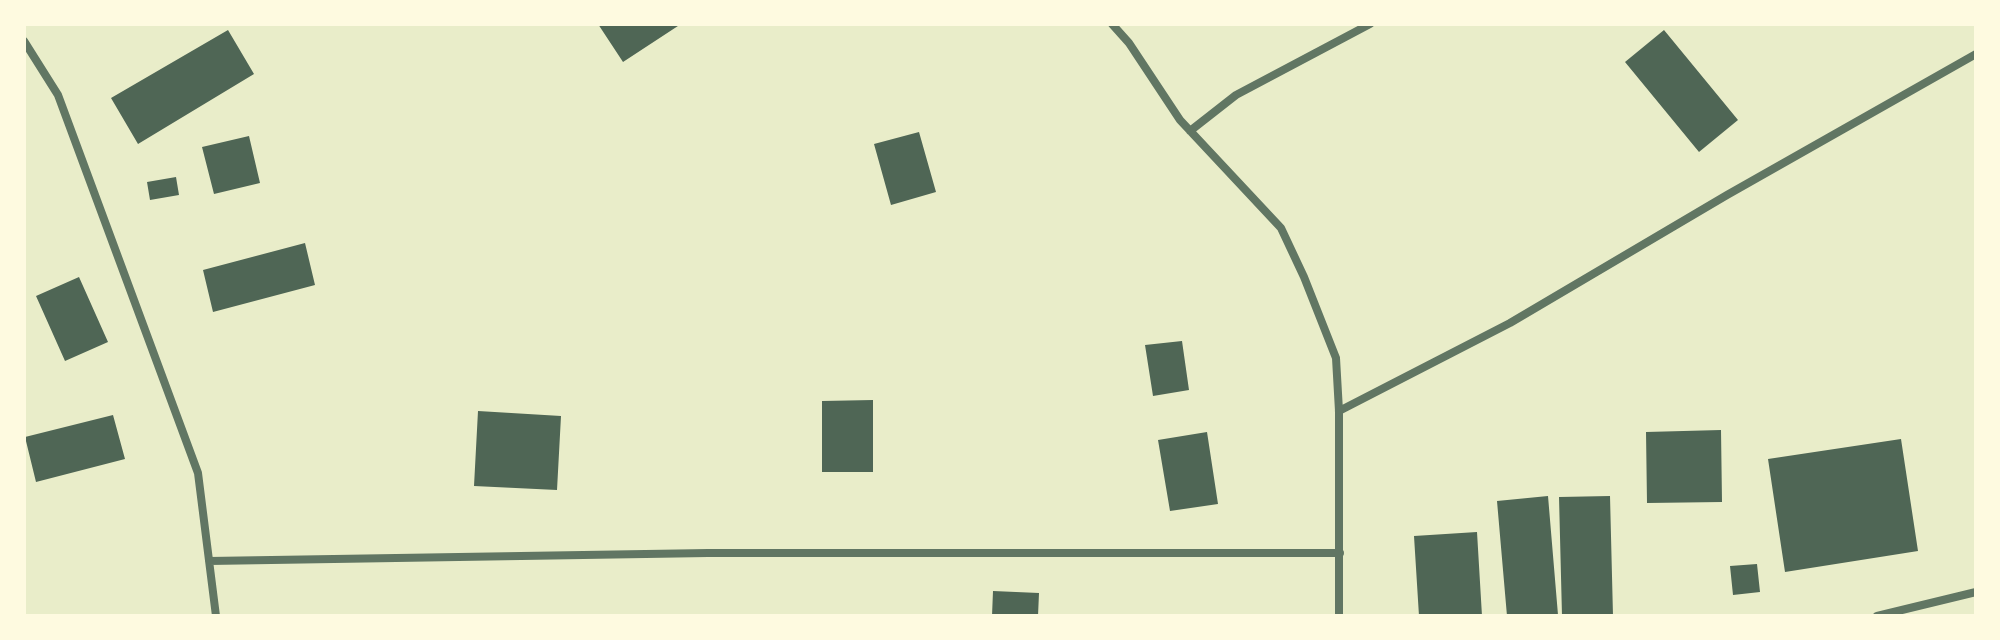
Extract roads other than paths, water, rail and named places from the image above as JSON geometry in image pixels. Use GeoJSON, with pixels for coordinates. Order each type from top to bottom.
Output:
{"type":"FeatureCollection","features":[{"type":"Feature","properties":{"kind":"street"},"geometry":{"type":"LineString","coordinates":[[1112,24],[1129,43],[1190,131],[1281,228],[1336,358],[1339,616]]}},
{"type":"Feature","properties":{"kind":"street"},"geometry":{"type":"LineString","coordinates":[[1190,131],[1236,95],[1370,24]]}},
{"type":"Feature","properties":{"kind":"street"},"geometry":{"type":"LineString","coordinates":[[24,41],[58,95],[198,473],[216,616]]}},
{"type":"Feature","properties":{"kind":"street"},"geometry":{"type":"LineString","coordinates":[[1339,411],[1510,323],[1976,54]]}},
{"type":"Feature","properties":{"kind":"street"},"geometry":{"type":"LineString","coordinates":[[209,561],[708,553],[1340,553]]}},
{"type":"Feature","properties":{"kind":"street"},"geometry":{"type":"LineString","coordinates":[[1877,616],[1976,592]]}}]}
